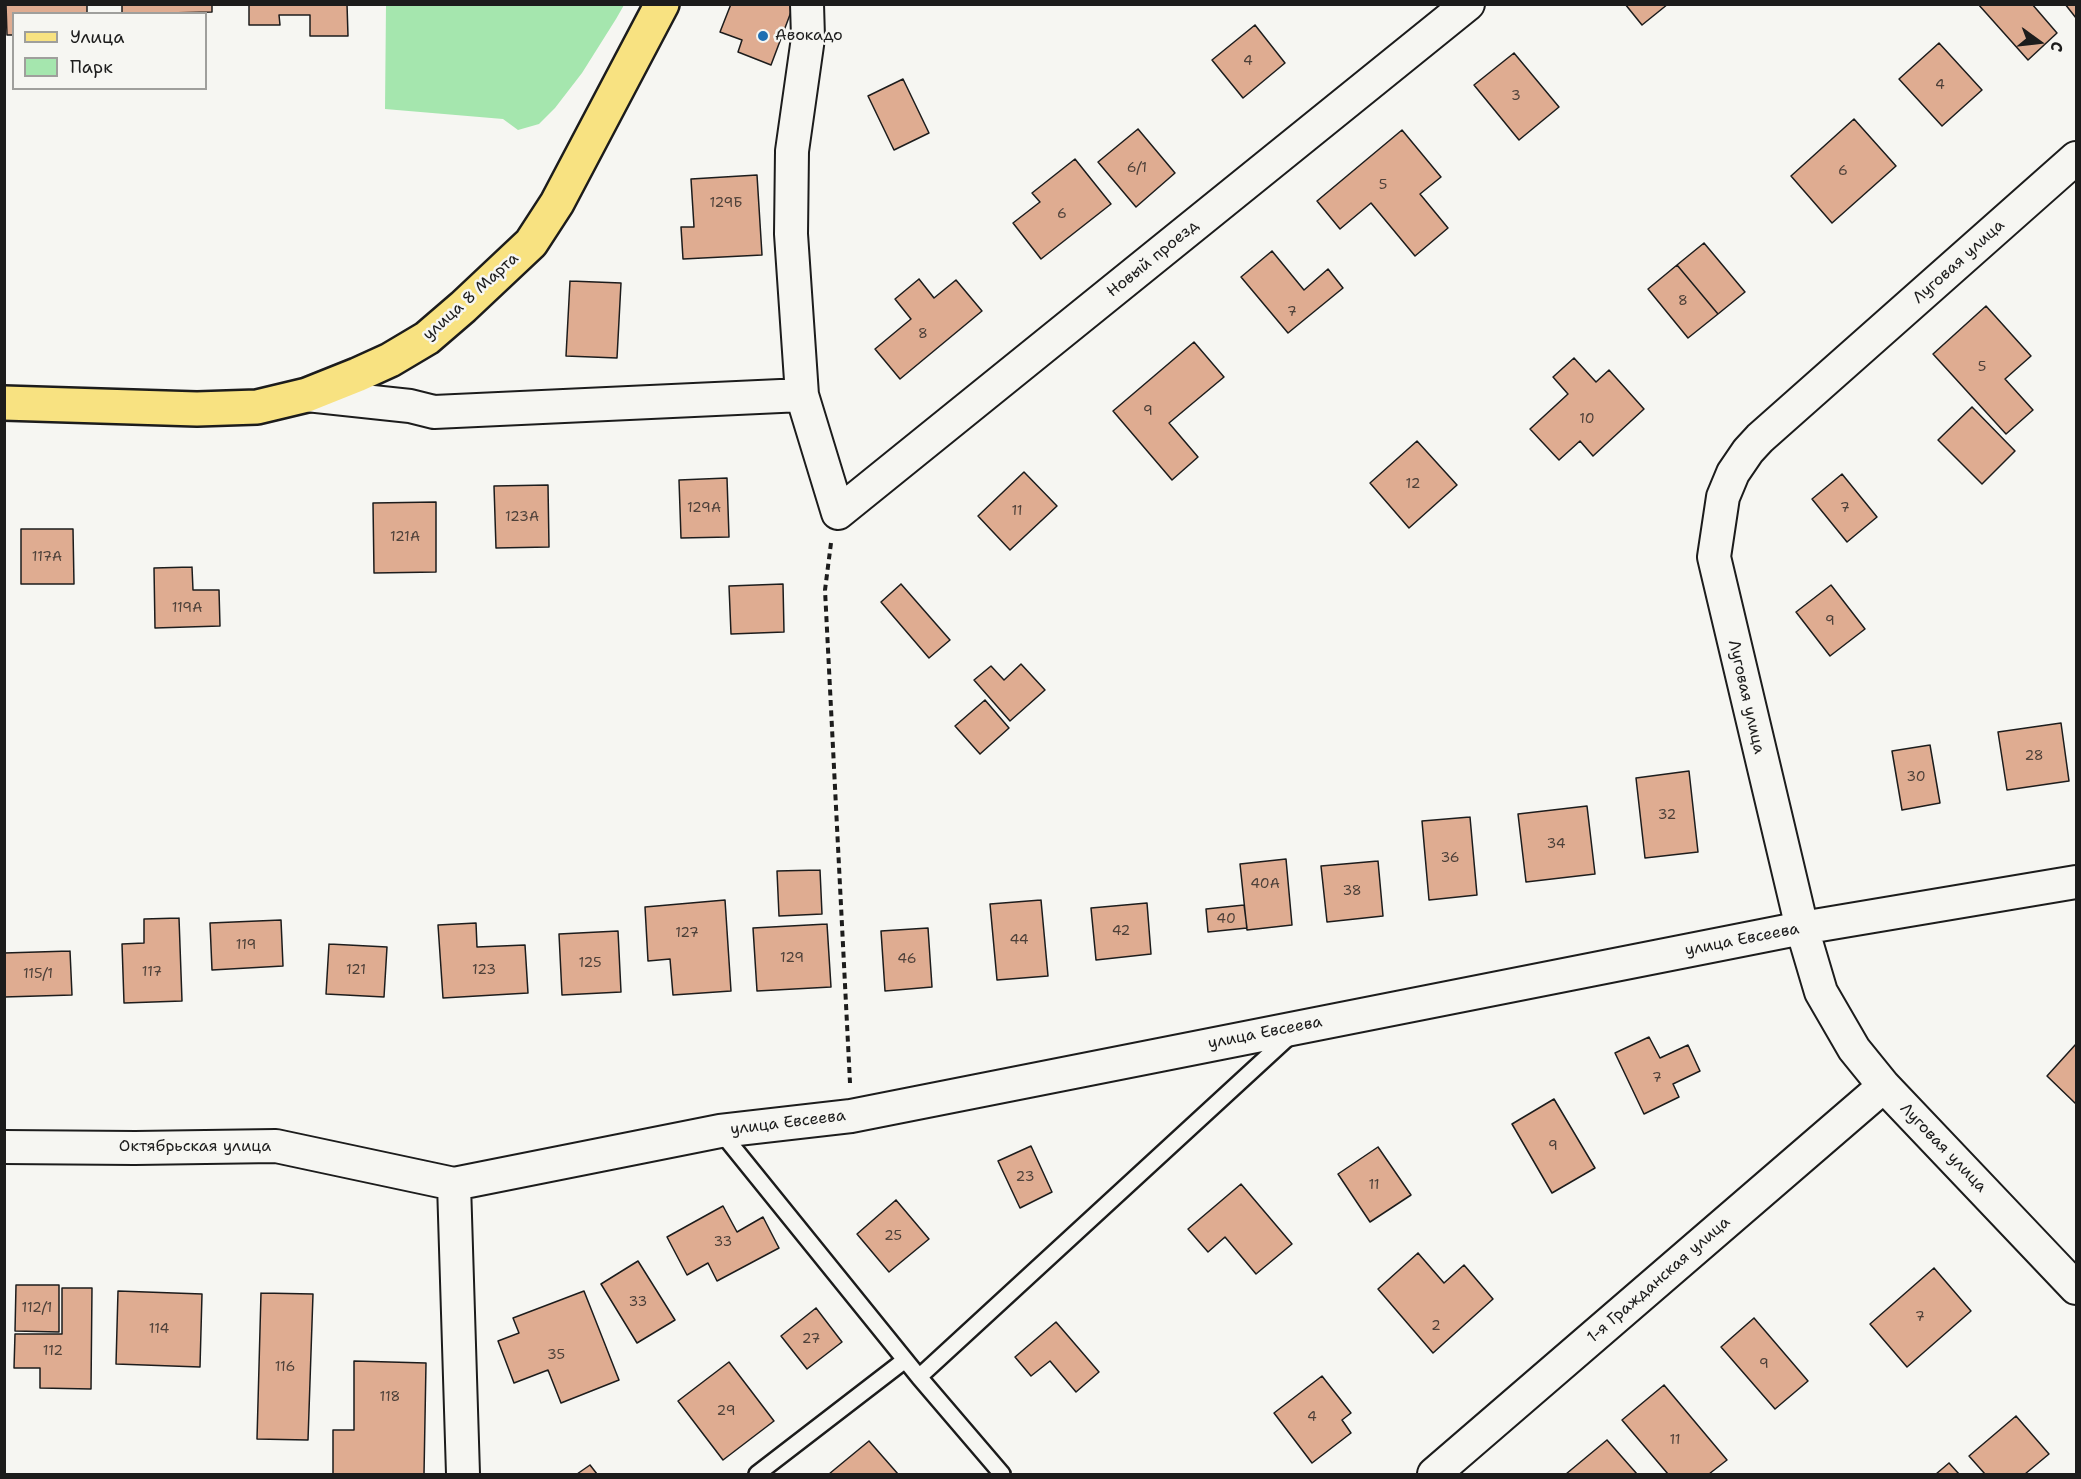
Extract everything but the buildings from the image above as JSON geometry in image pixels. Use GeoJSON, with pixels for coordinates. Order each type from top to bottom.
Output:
{"type":"FeatureCollection","features":[{"type":"Feature","properties":{"kind":"main road","name":"улица 8 Марта"},"geometry":{"type":"LineString","coordinates":[[4,403],[197,409],[257,407],[308,395],[390,360],[427,338],[463,308],[531,243],[557,202],[662,4]]}},
{"type":"Feature","properties":{"kind":"street"},"geometry":{"type":"LineString","coordinates":[[807,4],[808,38],[794,129],[790,194],[802,395],[838,513]]}},
{"type":"Feature","properties":{"kind":"street","name":"Новый проезд"},"geometry":{"type":"LineString","coordinates":[[838,513],[1468,4]]}},
{"type":"Feature","properties":{"kind":"street","name":"Луговая улица"},"geometry":{"type":"LineString","coordinates":[[2076,158],[1760,438],[1733,473],[1723,497],[1716,538],[1715,566],[1802,928],[1821,992],[1839,1027],[1884,1086],[2076,1288]]}},
{"type":"Feature","properties":{"kind":"street"},"geometry":{"type":"LineString","coordinates":[[308,395],[410,406],[434,412],[802,395]]}},
{"type":"Feature","properties":{"kind":"street","name":"улица Евсеева"},"geometry":{"type":"LineString","coordinates":[[454,1184],[720,1131],[851,1116],[1802,928],[2076,882]]}},
{"type":"Feature","properties":{"kind":"street","name":"1-я Гражданская улица"},"geometry":{"type":"LineString","coordinates":[[1434,1474],[1884,1086]]}},
{"type":"Feature","properties":{"kind":"street","name":"Октябрьская улица"},"geometry":{"type":"LineString","coordinates":[[4,1146],[135,1148],[276,1146],[454,1184]]}},
{"type":"Feature","properties":{"kind":"street"},"geometry":{"type":"LineString","coordinates":[[454,1184],[463,1474]]}},
{"type":"Feature","properties":{"kind":"lane"},"geometry":{"type":"LineString","coordinates":[[919,1377],[1301,1026]]}},
{"type":"Feature","properties":{"kind":"lane"},"geometry":{"type":"LineString","coordinates":[[720,1131],[905,1360],[1002,1474]]}},
{"type":"Feature","properties":{"kind":"lane"},"geometry":{"type":"LineString","coordinates":[[757,1474],[905,1360]]}},
{"type":"Feature","properties":{"kind":"path"},"geometry":{"type":"LineString","coordinates":[[838,513],[826,572],[825,590],[851,1116]]}},
{"type":"Feature","properties":{"kind":"green space"},"geometry":{"type":"Polygon","coordinates":[[[386,4],[624,5],[582,73],[555,108],[539,124],[518,130],[503,119],[385,109],[386,4]]]}},
{"type":"Feature","properties":{"kind":"place","name":"Авокадо"},"geometry":{"type":"Point","coordinates":[763,36]}}]}
